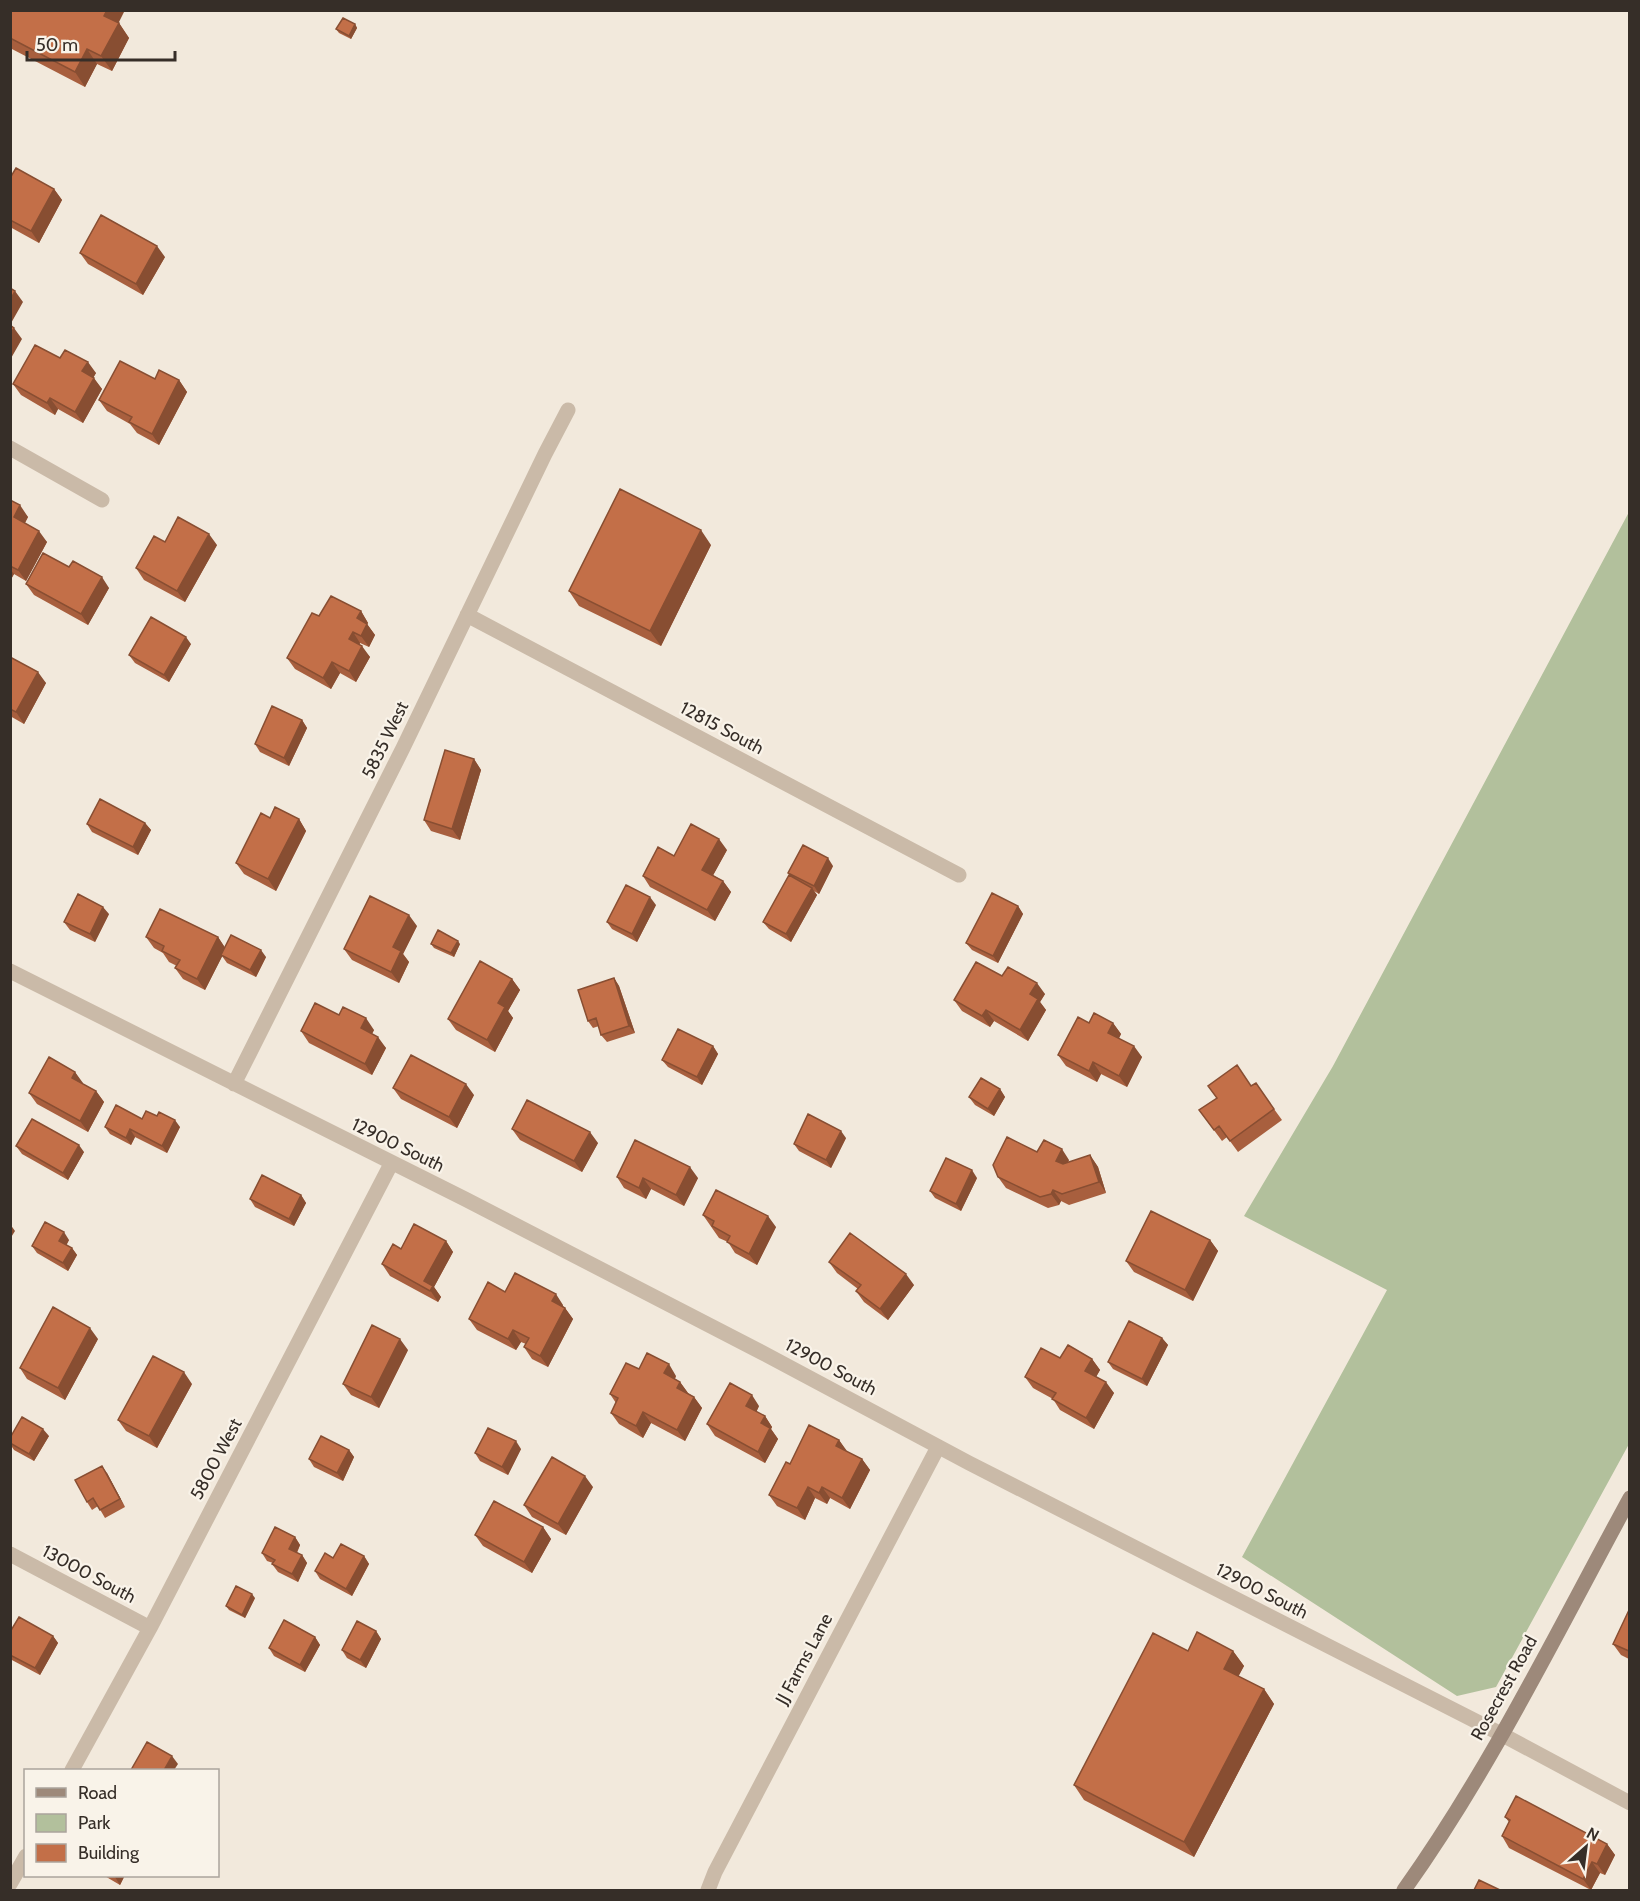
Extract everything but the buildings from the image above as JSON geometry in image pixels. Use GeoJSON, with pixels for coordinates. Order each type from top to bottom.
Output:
{"type":"FeatureCollection","features":[{"type":"Feature","properties":{"kind":"main road","name":"Rosecrest Road"},"geometry":{"type":"LineString","coordinates":[[1404,1890],[1438,1842],[1501,1734],[1629,1498]]}},
{"type":"Feature","properties":{"kind":"street","name":"5835 West"},"geometry":{"type":"LineString","coordinates":[[234,1084],[403,748],[568,410]]}},
{"type":"Feature","properties":{"kind":"street"},"geometry":{"type":"LineString","coordinates":[[10,448],[102,500]]}},
{"type":"Feature","properties":{"kind":"street","name":"12815 South"},"geometry":{"type":"LineString","coordinates":[[467,615],[959,875]]}},
{"type":"Feature","properties":{"kind":"street","name":"12900 South"},"geometry":{"type":"LineString","coordinates":[[10,971],[391,1164],[465,1199],[740,1341],[938,1447],[1501,1734],[1629,1803]]}},
{"type":"Feature","properties":{"kind":"street","name":"5800 West"},"geometry":{"type":"LineString","coordinates":[[73,1769],[150,1628],[391,1164]]}},
{"type":"Feature","properties":{"kind":"street","name":"JJ Farms Lane"},"geometry":{"type":"LineString","coordinates":[[708,1890],[715,1872],[938,1447]]}},
{"type":"Feature","properties":{"kind":"street","name":"13000 South"},"geometry":{"type":"LineString","coordinates":[[10,1554],[150,1628]]}},
{"type":"Feature","properties":{"kind":"street"},"geometry":{"type":"LineString","coordinates":[[10,1884],[24,1860]]}},
{"type":"Feature","properties":{"kind":"green space"},"geometry":{"type":"Polygon","coordinates":[[[1629,512],[1629,1444],[1496,1687],[1457,1696],[1242,1557],[1387,1290],[1244,1216],[1333,1066],[1629,512]]]}}]}
